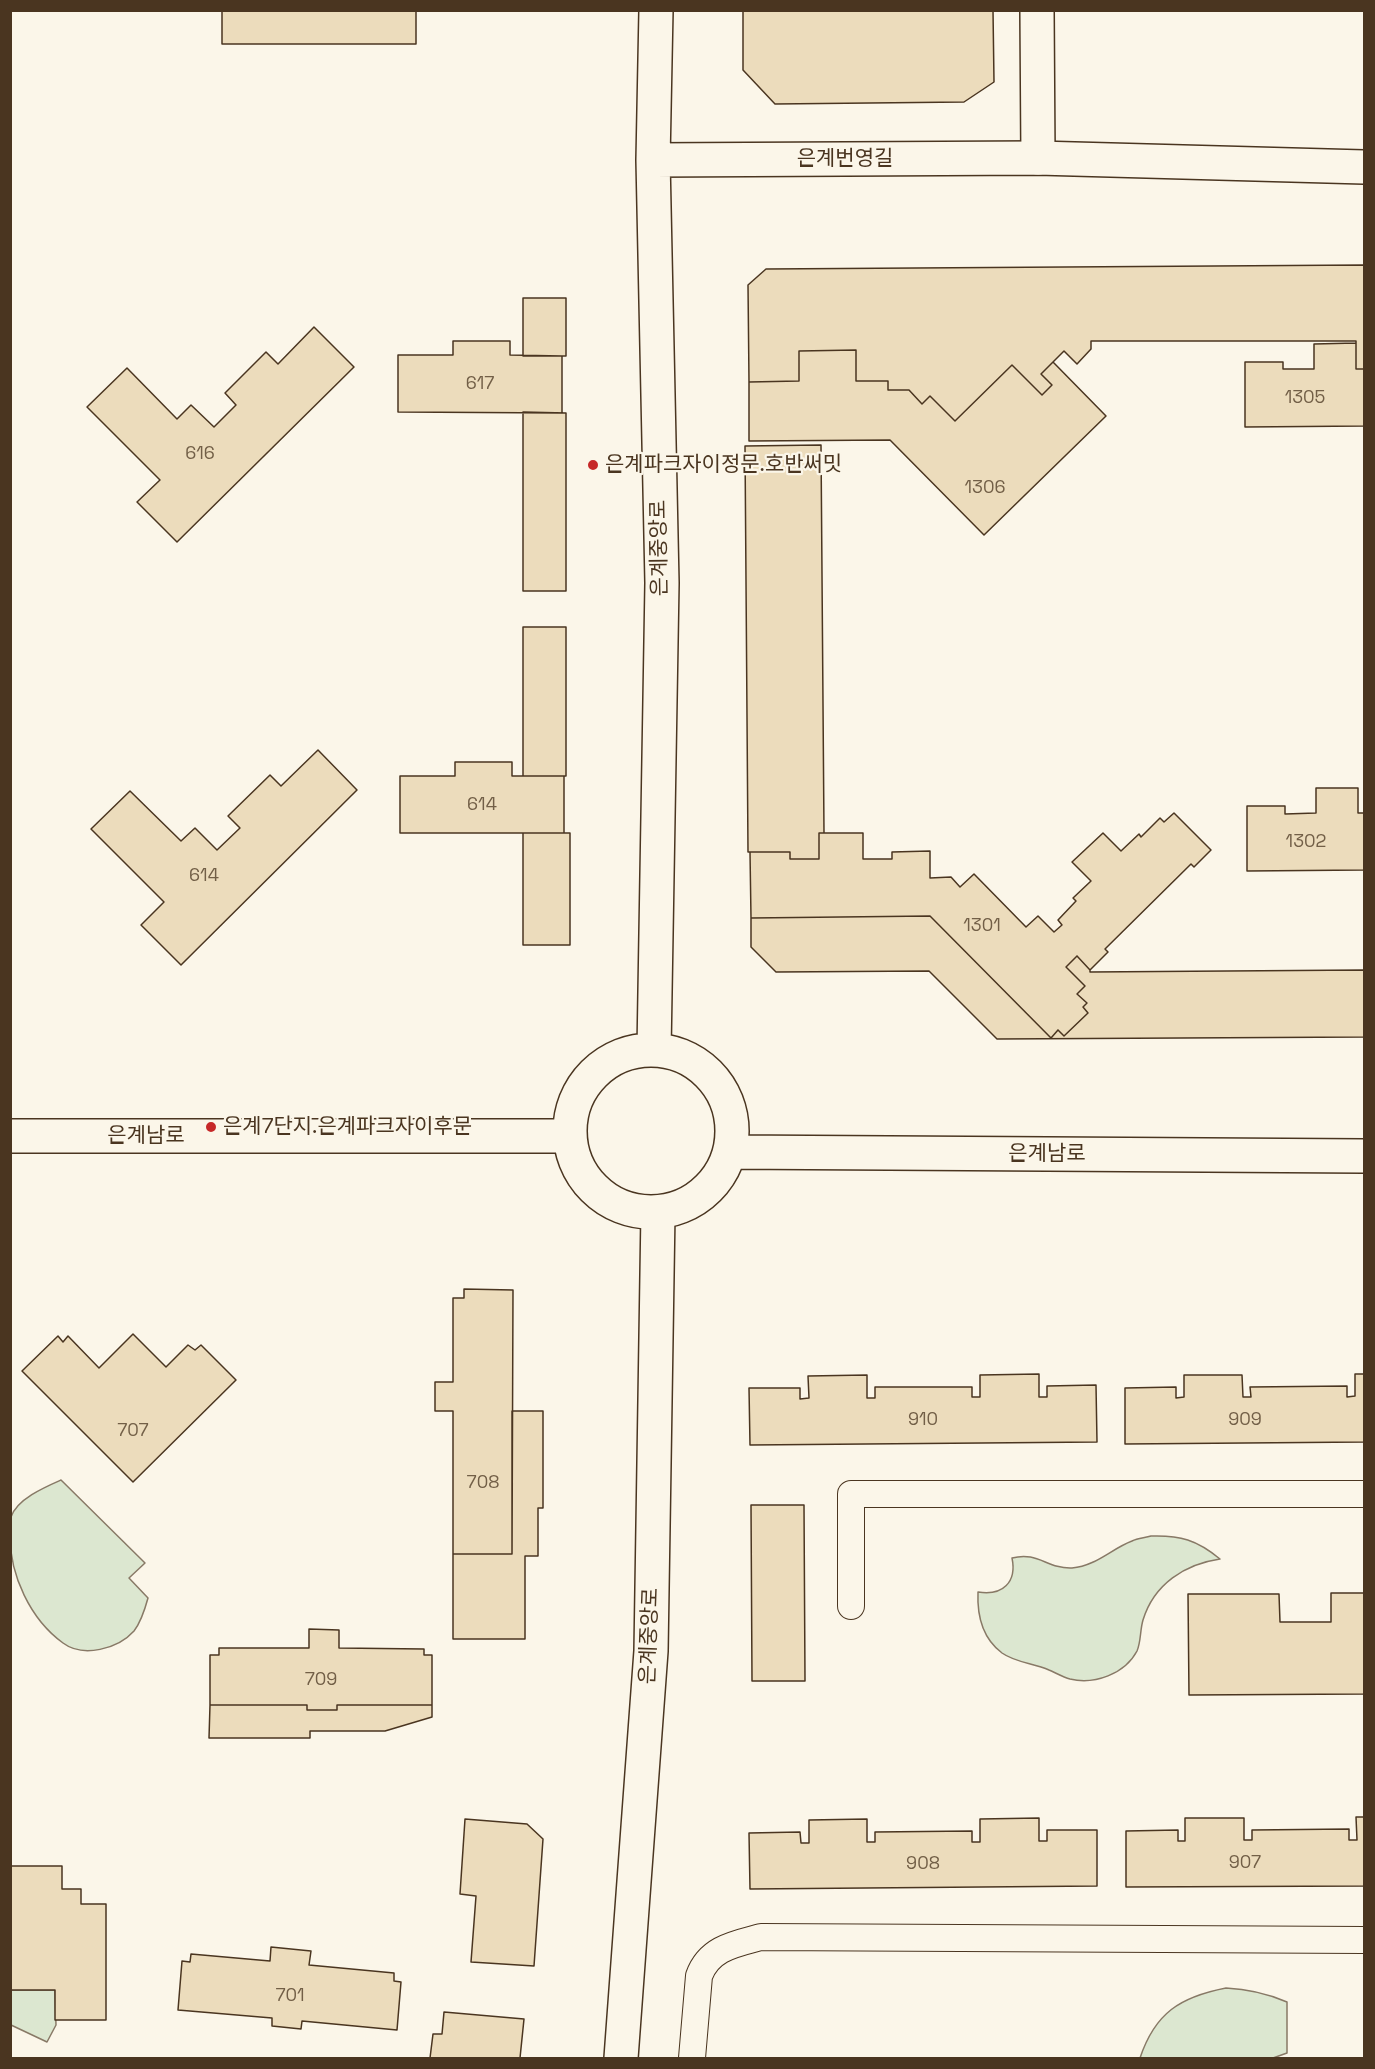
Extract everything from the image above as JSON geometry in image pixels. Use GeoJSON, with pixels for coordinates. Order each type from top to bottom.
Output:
{"type":"FeatureCollection","features":[{"type":"Feature","properties":{"kind":"street","name":"은계중앙로"},"geometry":{"type":"LineString","coordinates":[[654,1050],[662,583],[653,159],[656,10]]}},
{"type":"Feature","properties":{"kind":"street"},"geometry":{"type":"LineString","coordinates":[[1037,10],[1038,158]]}},
{"type":"Feature","properties":{"kind":"street","name":"은계번영길"},"geometry":{"type":"LineString","coordinates":[[653,159],[1038,158],[1365,167]]}},
{"type":"Feature","properties":{"kind":"street"},"geometry":{"type":"LineString","coordinates":[[654,1050],[678,1054],[700,1066],[717,1083],[728,1104],[733,1128],[730,1152],[720,1175],[704,1193],[682,1207],[658,1212],[632,1210],[608,1200],[589,1183],[575,1161],[570,1136],[573,1109],[585,1084],[603,1065],[628,1053],[654,1050]]}},
{"type":"Feature","properties":{"kind":"street","name":"은계남로"},"geometry":{"type":"LineString","coordinates":[[10,1136],[570,1136]]}},
{"type":"Feature","properties":{"kind":"street","name":"은계남로"},"geometry":{"type":"LineString","coordinates":[[730,1152],[1365,1156]]}},
{"type":"Feature","properties":{"kind":"street","name":"은계중앙로"},"geometry":{"type":"LineString","coordinates":[[621,2058],[651,1651],[658,1212]]}},
{"type":"Feature","properties":{"kind":"street"},"geometry":{"type":"LineString","coordinates":[[850,1606],[850,1494],[1365,1494]]}},
{"type":"Feature","properties":{"kind":"street"},"geometry":{"type":"LineString","coordinates":[[692,2058],[699,1976],[704,1963],[727,1946],[761,1937],[1365,1940]]}},
{"type":"Feature","properties":{"kind":"green space"},"geometry":{"type":"Polygon","coordinates":[[[61,1480],[145,1563],[129,1578],[148,1598],[139,1624],[127,1637],[110,1647],[90,1651],[71,1648],[63,1643],[41,1622],[18,1581],[11,1551],[11,1517],[25,1499],[61,1480]]]}},
{"type":"Feature","properties":{"kind":"green space"},"geometry":{"type":"Polygon","coordinates":[[[1151,1536],[1171,1536],[1188,1540],[1204,1547],[1220,1559],[1183,1571],[1163,1586],[1148,1607],[1137,1651],[1132,1659],[1117,1672],[1099,1679],[1070,1679],[1007,1656],[995,1647],[985,1633],[980,1617],[978,1592],[995,1592],[1006,1586],[1012,1574],[1012,1558],[1021,1556],[1036,1558],[1063,1568],[1081,1567],[1124,1544],[1151,1536]]]}},
{"type":"Feature","properties":{"kind":"green space"},"geometry":{"type":"Polygon","coordinates":[[[1226,1988],[1257,1992],[1287,2002],[1287,2053],[1273,2058],[1140,2058],[1153,2029],[1171,2010],[1195,1996],[1226,1988]]]}},
{"type":"Feature","properties":{"kind":"green space"},"geometry":{"type":"Polygon","coordinates":[[[11,1990],[55,1990],[56,2025],[47,2042],[11,2025],[11,1990]]]}},
{"type":"Feature","properties":{"kind":"building"},"geometry":{"type":"Polygon","coordinates":[[[222,10],[416,10],[416,44],[222,44],[222,10]]]}},
{"type":"Feature","properties":{"kind":"building"},"geometry":{"type":"Polygon","coordinates":[[[743,10],[993,10],[994,82],[964,102],[775,104],[743,70],[743,10]]]}},
{"type":"Feature","properties":{"kind":"building"},"geometry":{"type":"Polygon","coordinates":[[[1364,265],[1364,369],[1356,369],[1356,341],[1091,341],[1091,349],[1077,364],[1064,351],[1041,374],[1052,385],[1042,395],[1012,365],[955,421],[930,396],[922,404],[909,390],[888,390],[888,381],[856,381],[856,350],[799,351],[799,381],[749,382],[748,285],[766,269],[1364,265]]]}},
{"type":"Feature","properties":{"kind":"building"},"geometry":{"type":"Polygon","coordinates":[[[523,298],[566,298],[566,356],[523,356],[523,298]]]}},
{"type":"Feature","properties":{"kind":"building"},"geometry":{"type":"Polygon","coordinates":[[[314,327],[354,367],[177,542],[137,502],[160,480],[87,407],[127,368],[177,419],[191,405],[214,427],[236,405],[225,393],[266,352],[278,364],[314,327]]]}},
{"type":"Feature","properties":{"kind":"building"},"geometry":{"type":"Polygon","coordinates":[[[453,341],[510,341],[510,355],[562,356],[562,413],[398,412],[398,355],[453,355],[453,341]]]}},
{"type":"Feature","properties":{"kind":"building"},"geometry":{"type":"Polygon","coordinates":[[[1356,343],[1356,369],[1364,369],[1364,426],[1245,427],[1245,362],[1283,362],[1283,369],[1314,369],[1314,344],[1356,343]]]}},
{"type":"Feature","properties":{"kind":"building"},"geometry":{"type":"Polygon","coordinates":[[[856,350],[856,381],[888,381],[888,390],[909,390],[922,404],[930,396],[955,421],[1012,365],[1042,395],[1052,385],[1041,374],[1053,362],[1106,416],[984,535],[890,440],[749,441],[749,382],[799,381],[799,351],[856,350]]]}},
{"type":"Feature","properties":{"kind":"building"},"geometry":{"type":"Polygon","coordinates":[[[523,412],[566,413],[566,591],[523,591],[523,412]]]}},
{"type":"Feature","properties":{"kind":"building"},"geometry":{"type":"Polygon","coordinates":[[[821,445],[824,833],[819,833],[819,859],[790,859],[790,852],[748,852],[745,446],[821,445]]]}},
{"type":"Feature","properties":{"kind":"building"},"geometry":{"type":"Polygon","coordinates":[[[523,627],[566,627],[566,776],[523,776],[523,627]]]}},
{"type":"Feature","properties":{"kind":"building"},"geometry":{"type":"Polygon","coordinates":[[[318,750],[357,790],[181,965],[141,925],[164,902],[91,829],[130,791],[181,841],[195,828],[217,850],[240,828],[228,816],[270,775],[281,786],[318,750]]]}},
{"type":"Feature","properties":{"kind":"building"},"geometry":{"type":"Polygon","coordinates":[[[455,762],[512,762],[512,776],[564,776],[564,833],[400,833],[400,776],[455,776],[455,762]]]}},
{"type":"Feature","properties":{"kind":"building"},"geometry":{"type":"Polygon","coordinates":[[[1316,788],[1358,788],[1358,813],[1364,813],[1364,870],[1247,871],[1247,806],[1285,806],[1285,814],[1316,813],[1316,788]]]}},
{"type":"Feature","properties":{"kind":"building"},"geometry":{"type":"Polygon","coordinates":[[[1174,813],[1211,850],[1194,867],[1191,864],[1105,949],[1108,952],[1090,970],[1077,956],[1066,967],[1085,986],[1077,994],[1087,1003],[1083,1007],[1088,1013],[1064,1036],[1058,1030],[1051,1038],[930,916],[751,918],[750,852],[790,852],[790,859],[819,859],[819,833],[863,833],[863,859],[892,859],[892,852],[930,851],[930,878],[951,877],[960,887],[974,874],[1026,927],[1038,916],[1054,932],[1062,925],[1058,920],[1076,901],[1073,898],[1091,881],[1072,862],[1103,833],[1121,851],[1139,834],[1141,837],[1160,818],[1164,822],[1174,813]]]}},
{"type":"Feature","properties":{"kind":"building"},"geometry":{"type":"Polygon","coordinates":[[[523,833],[570,833],[570,945],[523,945],[523,833]]]}},
{"type":"Feature","properties":{"kind":"building"},"geometry":{"type":"Polygon","coordinates":[[[930,916],[1051,1038],[1058,1030],[1064,1036],[1088,1013],[1083,1007],[1087,1003],[1077,994],[1085,986],[1066,967],[1077,956],[1090,972],[1364,970],[1364,1037],[997,1039],[929,971],[776,972],[751,947],[751,918],[930,916]]]}},
{"type":"Feature","properties":{"kind":"building"},"geometry":{"type":"Polygon","coordinates":[[[464,1289],[513,1290],[512,1554],[453,1554],[453,1411],[435,1411],[435,1382],[453,1382],[453,1298],[464,1298],[464,1289]]]}},
{"type":"Feature","properties":{"kind":"building"},"geometry":{"type":"Polygon","coordinates":[[[133,1334],[166,1367],[188,1345],[195,1350],[201,1345],[236,1380],[133,1482],[22,1371],[58,1336],[63,1342],[68,1336],[99,1368],[133,1334]]]}},
{"type":"Feature","properties":{"kind":"building"},"geometry":{"type":"Polygon","coordinates":[[[1039,1374],[1039,1397],[1047,1397],[1047,1386],[1096,1385],[1097,1442],[750,1445],[749,1388],[800,1388],[800,1399],[809,1398],[808,1376],[867,1375],[867,1398],[875,1398],[875,1387],[972,1387],[972,1397],[980,1397],[980,1375],[1039,1374]]]}},
{"type":"Feature","properties":{"kind":"building"},"geometry":{"type":"Polygon","coordinates":[[[1355,1374],[1364,1374],[1364,1442],[1125,1444],[1125,1388],[1176,1387],[1176,1398],[1184,1397],[1184,1375],[1242,1375],[1243,1397],[1251,1397],[1250,1387],[1347,1386],[1347,1397],[1355,1396],[1355,1374]]]}},
{"type":"Feature","properties":{"kind":"building"},"geometry":{"type":"Polygon","coordinates":[[[512,1411],[543,1411],[543,1508],[538,1508],[538,1556],[525,1556],[525,1639],[453,1639],[453,1554],[512,1554],[512,1411]]]}},
{"type":"Feature","properties":{"kind":"building"},"geometry":{"type":"Polygon","coordinates":[[[751,1505],[804,1505],[805,1681],[752,1681],[751,1505]]]}},
{"type":"Feature","properties":{"kind":"building"},"geometry":{"type":"Polygon","coordinates":[[[1331,1593],[1364,1593],[1364,1694],[1189,1695],[1188,1594],[1279,1594],[1280,1622],[1331,1622],[1331,1593]]]}},
{"type":"Feature","properties":{"kind":"building"},"geometry":{"type":"Polygon","coordinates":[[[309,1629],[339,1630],[339,1648],[424,1649],[424,1655],[432,1655],[432,1705],[337,1705],[337,1710],[307,1710],[307,1705],[210,1705],[210,1655],[219,1655],[219,1648],[309,1648],[309,1629]]]}},
{"type":"Feature","properties":{"kind":"building"},"geometry":{"type":"Polygon","coordinates":[[[210,1705],[307,1705],[307,1710],[337,1710],[337,1705],[432,1705],[432,1717],[385,1731],[310,1731],[310,1738],[209,1738],[210,1705]]]}},
{"type":"Feature","properties":{"kind":"building"},"geometry":{"type":"Polygon","coordinates":[[[1356,1817],[1364,1817],[1364,1886],[1126,1887],[1126,1831],[1178,1830],[1178,1841],[1185,1841],[1185,1818],[1244,1818],[1244,1840],[1252,1840],[1252,1830],[1349,1829],[1349,1840],[1357,1840],[1356,1817]]]}},
{"type":"Feature","properties":{"kind":"building"},"geometry":{"type":"Polygon","coordinates":[[[1039,1818],[1039,1841],[1047,1841],[1047,1830],[1097,1830],[1097,1886],[750,1889],[749,1833],[800,1832],[801,1843],[809,1843],[809,1820],[867,1819],[867,1842],[875,1842],[875,1832],[972,1831],[972,1842],[980,1842],[980,1819],[1039,1818]]]}},
{"type":"Feature","properties":{"kind":"building"},"geometry":{"type":"Polygon","coordinates":[[[465,1819],[527,1824],[543,1839],[534,1966],[471,1962],[476,1896],[460,1894],[465,1819]]]}},
{"type":"Feature","properties":{"kind":"building"},"geometry":{"type":"Polygon","coordinates":[[[10,1866],[62,1866],[62,1889],[81,1889],[81,1904],[106,1904],[106,2020],[55,2020],[55,1990],[10,1990],[10,1866]]]}},
{"type":"Feature","properties":{"kind":"building"},"geometry":{"type":"Polygon","coordinates":[[[271,1947],[311,1951],[309,1965],[394,1973],[394,1981],[401,1982],[397,2030],[302,2021],[301,2029],[272,2026],[272,2018],[178,2010],[182,1961],[190,1962],[191,1954],[270,1961],[271,1947]]]}},
{"type":"Feature","properties":{"kind":"building"},"geometry":{"type":"Polygon","coordinates":[[[444,2012],[524,2019],[520,2058],[430,2058],[433,2034],[442,2034],[444,2012]]]}},
{"type":"Feature","properties":{"kind":"place","name":"은계파크자이정문.호반써밋"},"geometry":{"type":"Point","coordinates":[593,465]}},
{"type":"Feature","properties":{"kind":"place","name":"은계7단지.은계파크자이후문"},"geometry":{"type":"Point","coordinates":[211,1127]}}]}
